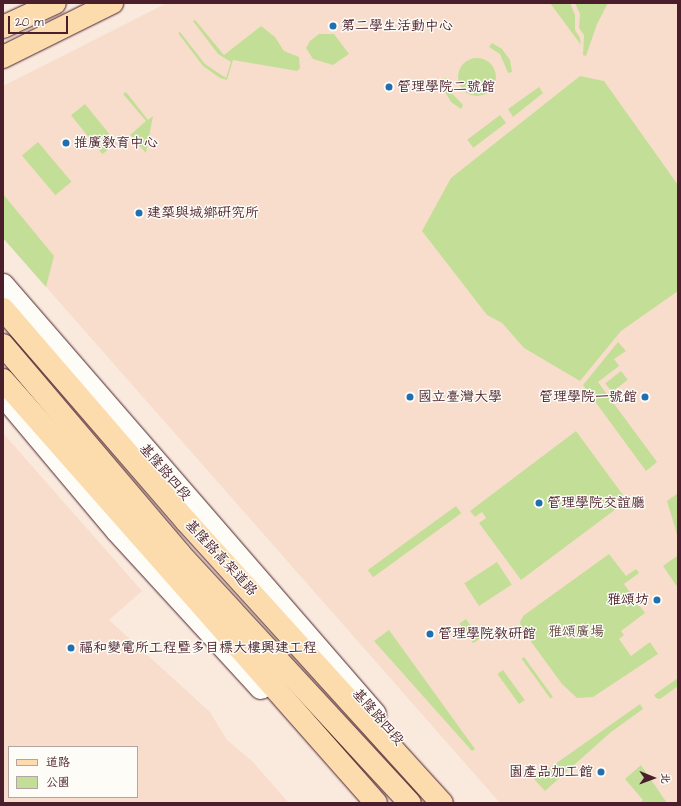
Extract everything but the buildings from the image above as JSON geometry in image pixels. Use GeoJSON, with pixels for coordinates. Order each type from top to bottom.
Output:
{"type":"FeatureCollection","features":[{"type":"Feature","properties":{"kind":"main road"},"geometry":{"type":"LineString","coordinates":[[3,17],[33,3]]}},
{"type":"Feature","properties":{"kind":"main road"},"geometry":{"type":"LineString","coordinates":[[3,27],[54,3]]}},
{"type":"Feature","properties":{"kind":"main road"},"geometry":{"type":"LineString","coordinates":[[3,57],[112,3]]}},
{"type":"Feature","properties":{"kind":"main road","name":"基隆路四段"},"geometry":{"type":"LineString","coordinates":[[3,285],[455,803]]}},
{"type":"Feature","properties":{"kind":"main road","name":"基隆路高架道路"},"geometry":{"type":"LineString","coordinates":[[3,309],[186,521],[442,803]]}},
{"type":"Feature","properties":{"kind":"main road"},"geometry":{"type":"LineString","coordinates":[[3,345],[180,554],[410,803]]}},
{"type":"Feature","properties":{"kind":"main road"},"geometry":{"type":"LineString","coordinates":[[3,380],[376,803]]}},
{"type":"Feature","properties":{"kind":"main road"},"geometry":{"type":"LineString","coordinates":[[3,396],[118,531],[365,803]]}},
{"type":"Feature","properties":{"kind":"shaded area","name":"國立臺灣大學"},"geometry":{"type":"Polygon","coordinates":[[[167,3],[678,3],[678,803],[500,803],[3,238],[3,86],[167,3]]]}},
{"type":"Feature","properties":{"kind":"shaded area"},"geometry":{"type":"Polygon","coordinates":[[[3,433],[142,591],[109,620],[210,712],[227,740],[252,761],[289,803],[3,803],[3,433]]]}},
{"type":"Feature","properties":{"kind":"green space"},"geometry":{"type":"Polygon","coordinates":[[[550,3],[570,3],[575,15],[575,30],[580,38],[581,45],[550,3]]]}},
{"type":"Feature","properties":{"kind":"green space"},"geometry":{"type":"Polygon","coordinates":[[[575,3],[608,3],[597,24],[586,56],[583,55],[584,35],[579,28],[580,14],[575,3]]]}},
{"type":"Feature","properties":{"kind":"green space"},"geometry":{"type":"Polygon","coordinates":[[[195,20],[224,55],[261,26],[275,37],[284,51],[299,57],[300,68],[297,71],[233,60],[227,80],[220,78],[203,66],[178,33],[180,32],[205,64],[226,78],[231,62],[218,54],[193,21],[195,20]]]}},
{"type":"Feature","properties":{"kind":"green space"},"geometry":{"type":"Polygon","coordinates":[[[319,34],[334,34],[349,54],[333,65],[313,59],[306,48],[310,41],[319,34]]]}},
{"type":"Feature","properties":{"kind":"green space"},"geometry":{"type":"Polygon","coordinates":[[[492,43],[502,49],[510,60],[512,72],[508,73],[500,54],[489,47],[492,43]]]}},
{"type":"Feature","properties":{"kind":"green space"},"geometry":{"type":"Polygon","coordinates":[[[477,58],[487,61],[493,67],[496,77],[493,87],[487,93],[477,96],[467,93],[461,87],[458,77],[461,67],[467,61],[477,58]]]}},
{"type":"Feature","properties":{"kind":"green space"},"geometry":{"type":"Polygon","coordinates":[[[580,76],[604,81],[678,185],[678,291],[621,331],[580,381],[524,348],[502,323],[487,315],[422,231],[451,178],[580,76]]]}},
{"type":"Feature","properties":{"kind":"green space"},"geometry":{"type":"Polygon","coordinates":[[[447,78],[449,90],[463,105],[461,109],[451,102],[444,90],[442,79],[447,78]]]}},
{"type":"Feature","properties":{"kind":"green space"},"geometry":{"type":"Polygon","coordinates":[[[539,87],[543,93],[513,117],[508,109],[539,87]]]}},
{"type":"Feature","properties":{"kind":"green space"},"geometry":{"type":"Polygon","coordinates":[[[126,92],[148,120],[153,116],[146,153],[130,135],[146,121],[123,94],[126,92]]]}},
{"type":"Feature","properties":{"kind":"green space"},"geometry":{"type":"Polygon","coordinates":[[[85,104],[116,143],[102,154],[71,115],[85,104]]]}},
{"type":"Feature","properties":{"kind":"green space"},"geometry":{"type":"Polygon","coordinates":[[[500,115],[506,123],[473,148],[467,140],[500,115]]]}},
{"type":"Feature","properties":{"kind":"green space"},"geometry":{"type":"Polygon","coordinates":[[[38,142],[71,182],[55,195],[22,155],[38,142]]]}},
{"type":"Feature","properties":{"kind":"green space"},"geometry":{"type":"Polygon","coordinates":[[[3,194],[54,256],[46,287],[3,238],[3,194]]]}},
{"type":"Feature","properties":{"kind":"green space"},"geometry":{"type":"Polygon","coordinates":[[[618,342],[626,351],[614,359],[619,366],[598,382],[657,462],[646,471],[583,385],[618,342]]]}},
{"type":"Feature","properties":{"kind":"green space"},"geometry":{"type":"Polygon","coordinates":[[[621,371],[628,380],[612,392],[605,383],[621,371]]]}},
{"type":"Feature","properties":{"kind":"green space","name":"管理學院交誼廳"},"geometry":{"type":"Polygon","coordinates":[[[576,431],[623,495],[612,504],[616,509],[521,580],[479,523],[486,518],[482,512],[475,517],[470,511],[576,431]]]}},
{"type":"Feature","properties":{"kind":"green space"},"geometry":{"type":"Polygon","coordinates":[[[678,493],[678,538],[667,501],[678,493]]]}},
{"type":"Feature","properties":{"kind":"green space"},"geometry":{"type":"Polygon","coordinates":[[[456,506],[461,513],[373,577],[368,570],[456,506]]]}},
{"type":"Feature","properties":{"kind":"green space","name":"雅頌廣場"},"geometry":{"type":"Polygon","coordinates":[[[609,554],[626,576],[636,569],[638,571],[639,573],[624,584],[645,613],[621,631],[624,635],[619,639],[631,656],[650,642],[658,654],[593,697],[577,698],[562,684],[521,628],[520,622],[523,616],[609,554]]]}},
{"type":"Feature","properties":{"kind":"green space"},"geometry":{"type":"Polygon","coordinates":[[[677,556],[678,558],[678,588],[663,566],[677,556]]]}},
{"type":"Feature","properties":{"kind":"green space"},"geometry":{"type":"Polygon","coordinates":[[[497,562],[512,585],[479,606],[464,583],[497,562]]]}},
{"type":"Feature","properties":{"kind":"green space"},"geometry":{"type":"Polygon","coordinates":[[[466,619],[480,639],[473,643],[459,624],[466,619]]]}},
{"type":"Feature","properties":{"kind":"green space"},"geometry":{"type":"Polygon","coordinates":[[[389,630],[475,749],[472,751],[374,641],[389,630]]]}},
{"type":"Feature","properties":{"kind":"green space"},"geometry":{"type":"Polygon","coordinates":[[[524,657],[553,697],[550,698],[522,659],[524,657]]]}},
{"type":"Feature","properties":{"kind":"green space"},"geometry":{"type":"Polygon","coordinates":[[[503,670],[525,700],[519,704],[497,674],[503,670]]]}},
{"type":"Feature","properties":{"kind":"green space"},"geometry":{"type":"Polygon","coordinates":[[[678,678],[678,686],[660,699],[656,698],[654,695],[678,678]]]}},
{"type":"Feature","properties":{"kind":"green space"},"geometry":{"type":"Polygon","coordinates":[[[640,704],[643,709],[611,732],[545,791],[534,779],[640,704]]]}},
{"type":"Feature","properties":{"kind":"green space"},"geometry":{"type":"Polygon","coordinates":[[[641,765],[667,803],[640,803],[643,800],[625,779],[641,765]]]}},
{"type":"Feature","properties":{"kind":"place","name":"第二學生活動中心"},"geometry":{"type":"Point","coordinates":[333,26]}},
{"type":"Feature","properties":{"kind":"place","name":"管理學院二號館"},"geometry":{"type":"Point","coordinates":[389,87]}},
{"type":"Feature","properties":{"kind":"place","name":"推廣教育中心"},"geometry":{"type":"Point","coordinates":[66,143]}},
{"type":"Feature","properties":{"kind":"place","name":"建築與城鄉研究所"},"geometry":{"type":"Point","coordinates":[139,213]}},
{"type":"Feature","properties":{"kind":"place","name":"國立臺灣大學"},"geometry":{"type":"Point","coordinates":[410,397]}},
{"type":"Feature","properties":{"kind":"place","name":"管理學院一號館"},"geometry":{"type":"Point","coordinates":[645,397]}},
{"type":"Feature","properties":{"kind":"place","name":"管理學院交誼廳"},"geometry":{"type":"Point","coordinates":[539,503]}},
{"type":"Feature","properties":{"kind":"place","name":"雅頌坊"},"geometry":{"type":"Point","coordinates":[657,600]}},
{"type":"Feature","properties":{"kind":"place","name":"管理學院教研館"},"geometry":{"type":"Point","coordinates":[430,634]}},
{"type":"Feature","properties":{"kind":"place","name":"福和變電所工程暨多目標大樓興建工程"},"geometry":{"type":"Point","coordinates":[71,648]}},
{"type":"Feature","properties":{"kind":"place","name":"園產品加工館"},"geometry":{"type":"Point","coordinates":[601,772]}}]}
